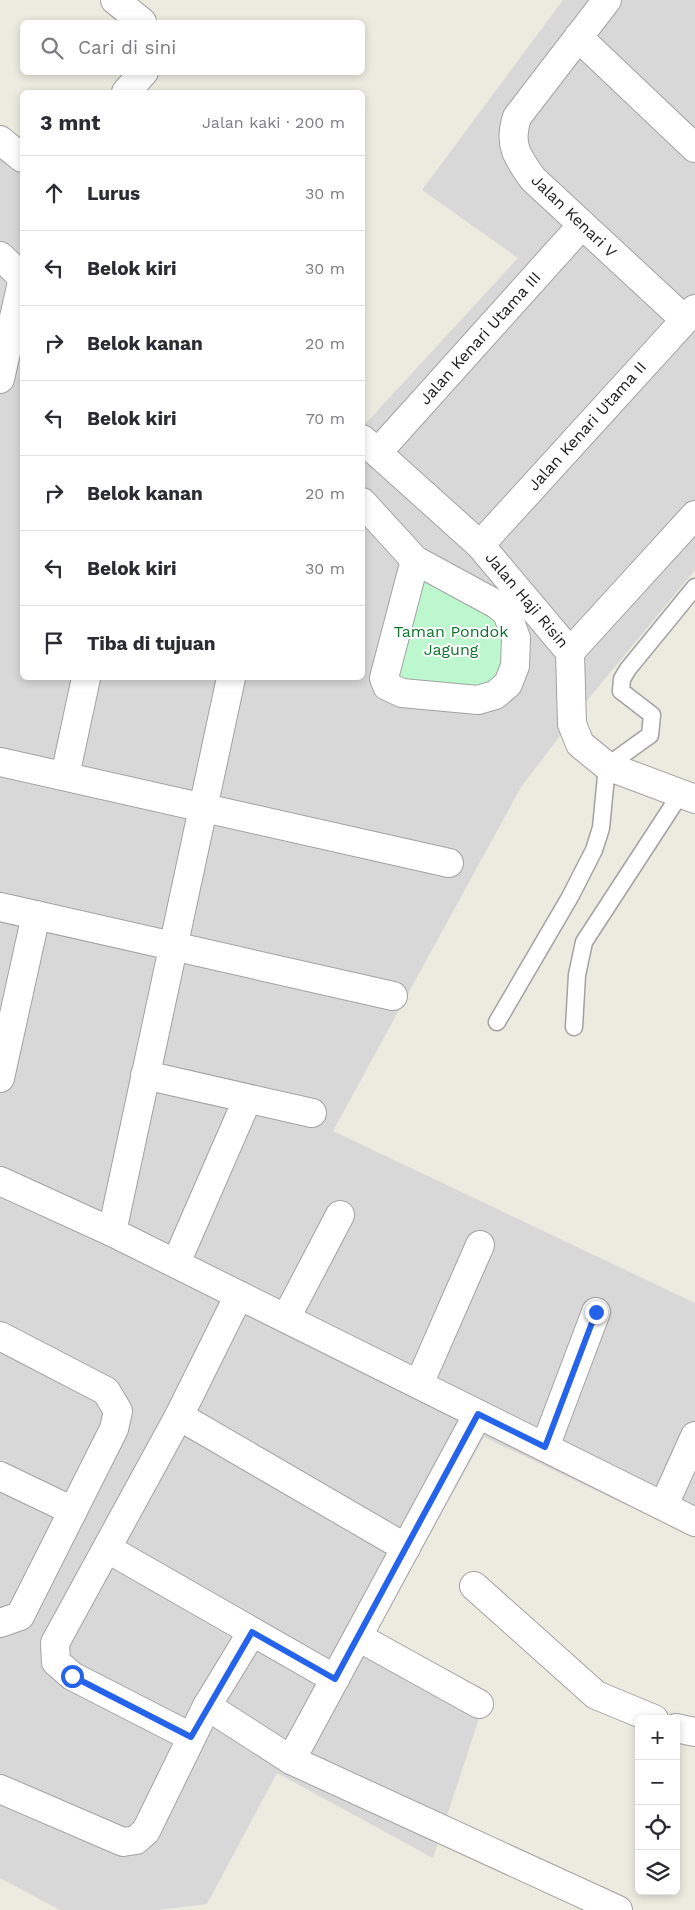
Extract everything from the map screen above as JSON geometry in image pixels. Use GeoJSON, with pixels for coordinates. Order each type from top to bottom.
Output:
{"type":"FeatureCollection","features":[{"type":"Feature","properties":{"kind":"street"},"geometry":{"type":"LineString","coordinates":[[115,0],[140,20]]}},
{"type":"Feature","properties":{"kind":"street","name":"Jalan Kenari V"},"geometry":{"type":"LineString","coordinates":[[607,0],[516,117],[512,132],[521,161],[533,179],[582,225],[689,314]]}},
{"type":"Feature","properties":{"kind":"street"},"geometry":{"type":"LineString","coordinates":[[578,37],[695,148]]}},
{"type":"Feature","properties":{"kind":"street"},"geometry":{"type":"LineString","coordinates":[[128,90],[141,75]]}},
{"type":"Feature","properties":{"kind":"street"},"geometry":{"type":"LineString","coordinates":[[0,140],[20,156]]}},
{"type":"Feature","properties":{"kind":"street","name":"Jalan Kenari Utama III"},"geometry":{"type":"LineString","coordinates":[[370,446],[582,225]]}},
{"type":"Feature","properties":{"kind":"street"},"geometry":{"type":"LineString","coordinates":[[0,256],[20,275]]}},
{"type":"Feature","properties":{"kind":"street"},"geometry":{"type":"LineString","coordinates":[[7,361],[20,293]]}},
{"type":"Feature","properties":{"kind":"street","name":"Jalan Kenari Utama II"},"geometry":{"type":"LineString","coordinates":[[480,545],[689,314]]}},
{"type":"Feature","properties":{"kind":"street","name":"Jalan Haji Risin"},"geometry":{"type":"LineString","coordinates":[[370,446],[480,545],[570,652],[574,733],[580,744],[607,766],[688,796]]}},
{"type":"Feature","properties":{"kind":"street"},"geometry":{"type":"LineString","coordinates":[[365,505],[414,560],[496,604],[507,613],[516,638],[514,666],[508,684],[494,695],[478,700],[402,693],[387,686],[384,678],[414,560]]}},
{"type":"Feature","properties":{"kind":"street"},"geometry":{"type":"LineString","coordinates":[[570,652],[695,515]]}},
{"type":"Feature","properties":{"kind":"street"},"geometry":{"type":"LineString","coordinates":[[65,776],[86,680]]}},
{"type":"Feature","properties":{"kind":"street"},"geometry":{"type":"LineString","coordinates":[[112,1232],[231,680]]}},
{"type":"Feature","properties":{"kind":"street"},"geometry":{"type":"LineString","coordinates":[[0,762],[449,863]]}},
{"type":"Feature","properties":{"kind":"street"},"geometry":{"type":"LineString","coordinates":[[0,907],[393,996]]}},
{"type":"Feature","properties":{"kind":"street"},"geometry":{"type":"LineString","coordinates":[[0,1078],[36,915]]}},
{"type":"Feature","properties":{"kind":"street"},"geometry":{"type":"LineString","coordinates":[[145,1075],[247,1100],[312,1113]]}},
{"type":"Feature","properties":{"kind":"street"},"geometry":{"type":"LineString","coordinates":[[176,1263],[247,1100]]}},
{"type":"Feature","properties":{"kind":"street"},"geometry":{"type":"LineString","coordinates":[[0,1181],[176,1263],[695,1522]]}},
{"type":"Feature","properties":{"kind":"street"},"geometry":{"type":"LineString","coordinates":[[286,1318],[340,1215]]}},
{"type":"Feature","properties":{"kind":"street"},"geometry":{"type":"LineString","coordinates":[[418,1384],[480,1245]]}},
{"type":"Feature","properties":{"kind":"street"},"geometry":{"type":"LineString","coordinates":[[191,1737],[72,1676],[56,1662],[55,1643],[179,1416],[239,1295]]}},
{"type":"Feature","properties":{"kind":"street"},"geometry":{"type":"LineString","coordinates":[[545,1447],[596,1312]]}},
{"type":"Feature","properties":{"kind":"street"},"geometry":{"type":"LineString","coordinates":[[0,1336],[106,1391],[118,1411],[114,1429],[20,1616],[0,1623]]}},
{"type":"Feature","properties":{"kind":"street"},"geometry":{"type":"LineString","coordinates":[[291,1760],[478,1414]]}},
{"type":"Feature","properties":{"kind":"street"},"geometry":{"type":"LineString","coordinates":[[179,1416],[406,1548]]}},
{"type":"Feature","properties":{"kind":"street"},"geometry":{"type":"LineString","coordinates":[[664,1505],[695,1436]]}},
{"type":"Feature","properties":{"kind":"street"},"geometry":{"type":"LineString","coordinates":[[0,1476],[73,1511]]}},
{"type":"Feature","properties":{"kind":"street"},"geometry":{"type":"LineString","coordinates":[[108,1549],[335,1679]]}},
{"type":"Feature","properties":{"kind":"street"},"geometry":{"type":"LineString","coordinates":[[474,1586],[596,1694],[645,1715]]}},
{"type":"Feature","properties":{"kind":"street"},"geometry":{"type":"LineString","coordinates":[[0,1789],[122,1842],[136,1840],[146,1831],[207,1706],[252,1632]]}},
{"type":"Feature","properties":{"kind":"street"},"geometry":{"type":"LineString","coordinates":[[358,1637],[479,1704]]}},
{"type":"Feature","properties":{"kind":"street"},"geometry":{"type":"LineString","coordinates":[[207,1706],[291,1760],[618,1910]]}},
{"type":"Feature","properties":{"kind":"street"},"geometry":{"type":"LineString","coordinates":[[680,1729],[695,1732]]}},
{"type":"Feature","properties":{"kind":"lane"},"geometry":{"type":"LineString","coordinates":[[496,1022],[570,897],[594,850],[601,828],[607,766],[650,735],[652,714],[620,691],[622,679],[628,668],[695,587]]}},
{"type":"Feature","properties":{"kind":"lane"},"geometry":{"type":"LineString","coordinates":[[574,1027],[577,974],[584,942],[688,796]]}},
{"type":"Feature","properties":{"kind":"shaded area"},"geometry":{"type":"Polygon","coordinates":[[[563,0],[695,0],[695,570],[589,698],[521,787],[333,1131],[695,1303],[695,1538],[484,1437],[376,1632],[488,1691],[433,1858],[277,1773],[207,1904],[158,1910],[60,1910],[0,1878],[0,151],[20,168],[20,680],[365,680],[365,423],[518,258],[422,190],[563,0]]]}},
{"type":"Feature","properties":{"kind":"green space","name":"Taman Pondok Jagung"},"geometry":{"type":"Polygon","coordinates":[[[415,560],[496,604],[516,638],[508,684],[439,697],[384,678],[415,560]]]}},
{"type":"Feature","properties":{"kind":"route"},"geometry":{"type":"LineString","coordinates":[[72,1676],[191,1737],[207,1706],[252,1632],[335,1679],[478,1414],[545,1447],[596,1312]]}}]}
